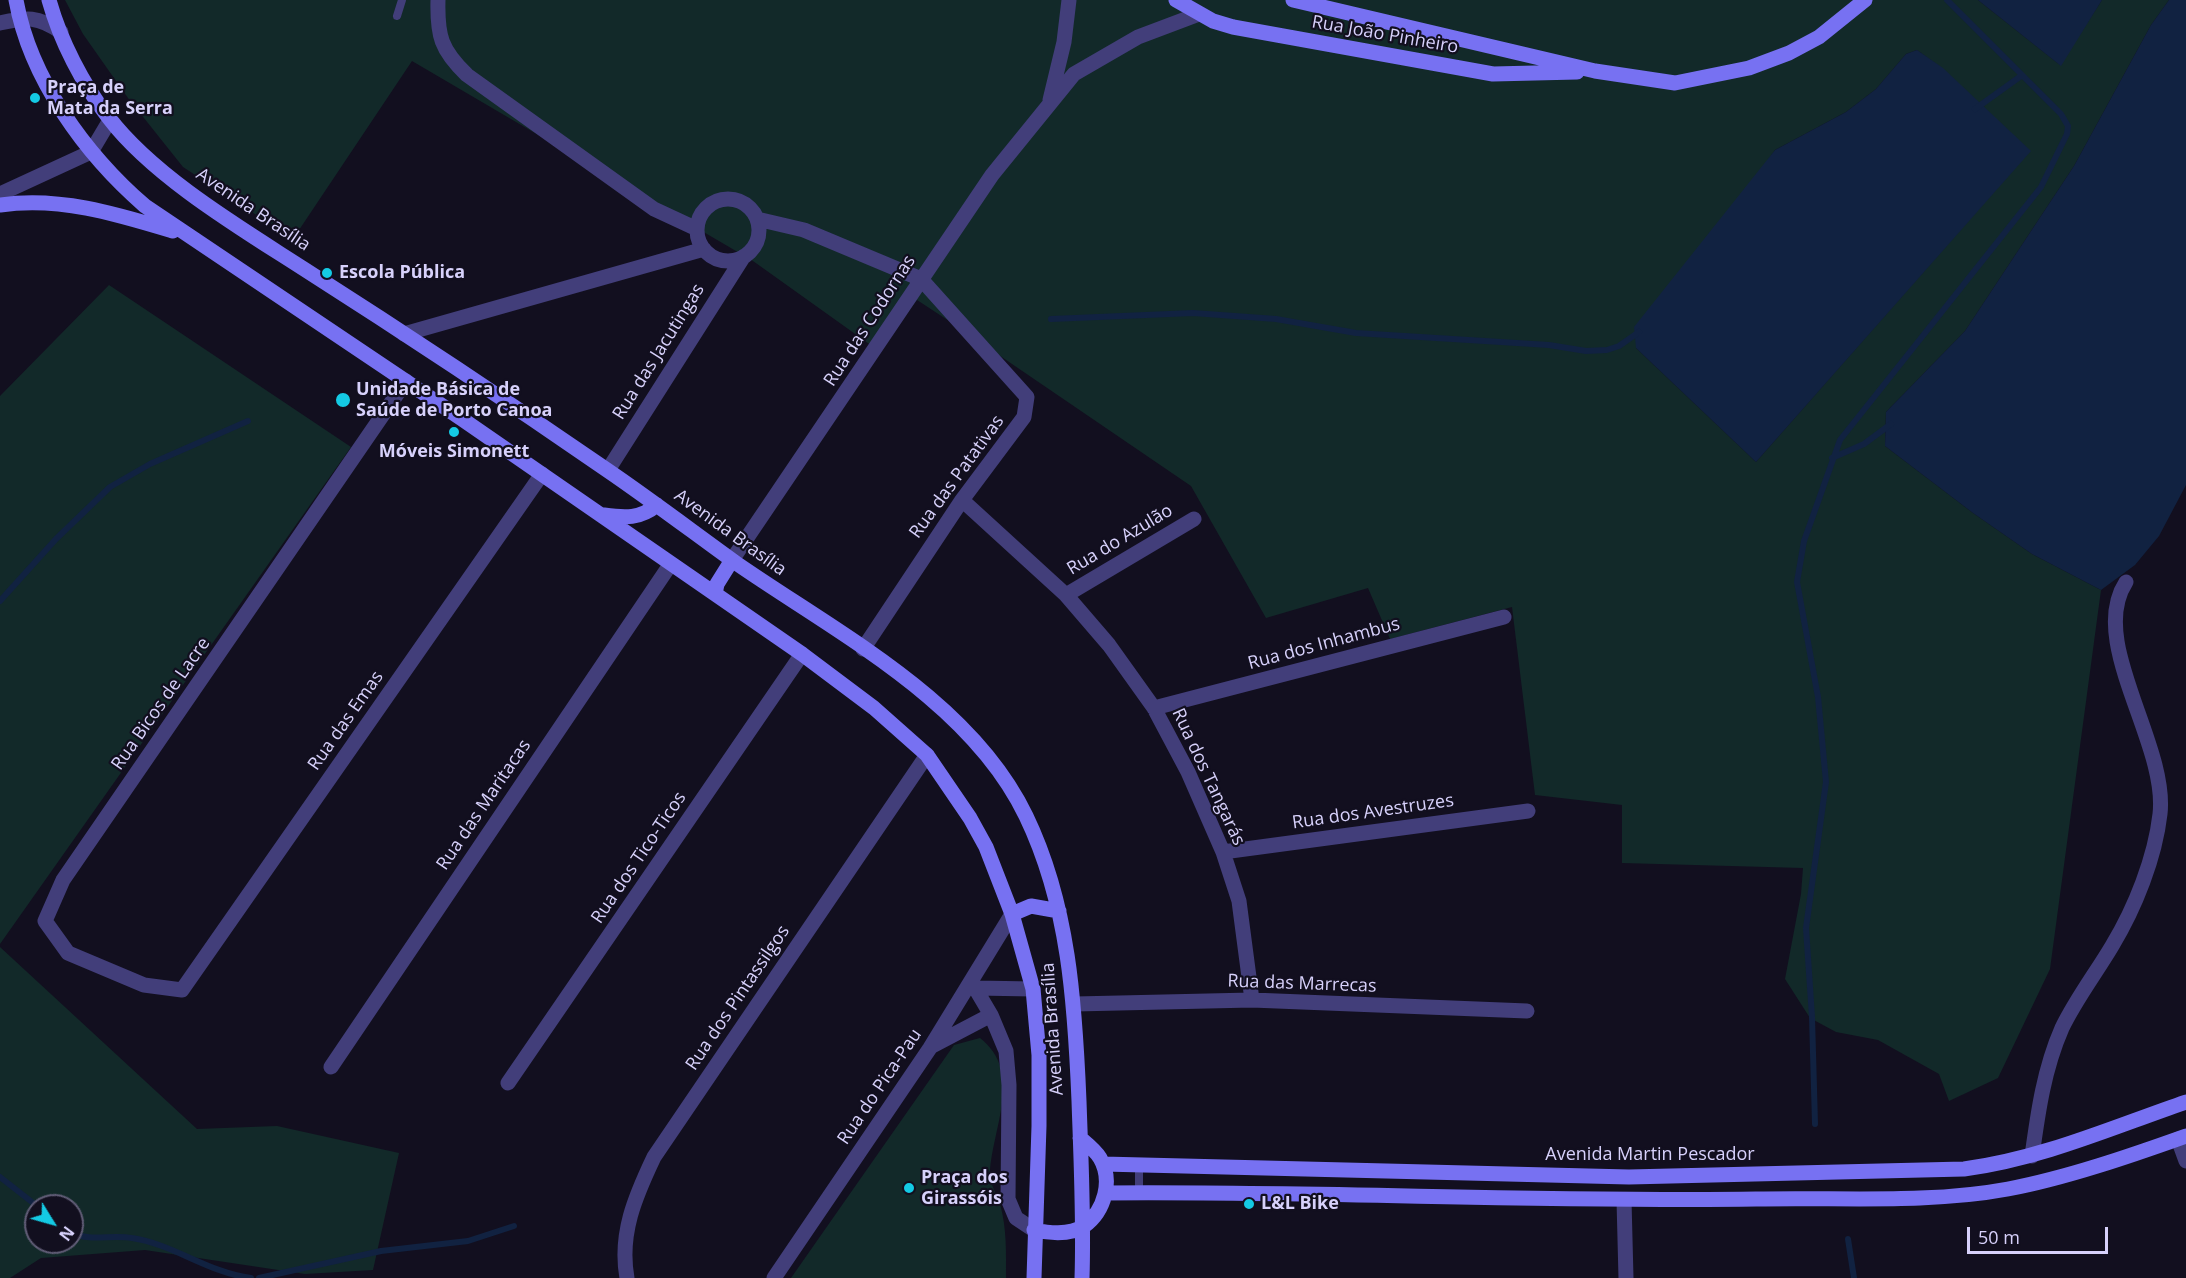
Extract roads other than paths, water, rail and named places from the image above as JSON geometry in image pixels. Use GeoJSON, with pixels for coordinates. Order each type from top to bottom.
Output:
{"type":"FeatureCollection","features":[{"type":"Feature","properties":{"kind":"street","name":"Avenida Brasília"},"geometry":{"type":"LineString","coordinates":[[16,0],[19,19],[51,93],[91,152],[123,186],[188,236],[406,381],[802,654],[873,708],[927,755],[964,808],[986,847],[1012,914],[1033,989],[1039,1054],[1034,1278]]}},
{"type":"Feature","properties":{"kind":"street","name":"Avenida Brasília"},"geometry":{"type":"LineString","coordinates":[[49,0],[61,32],[94,95],[110,120],[151,161],[184,187],[608,470],[732,560],[863,649],[944,712],[996,765],[1027,818],[1059,911],[1075,1004],[1084,1226],[1082,1278]]}},
{"type":"Feature","properties":{"kind":"street"},"geometry":{"type":"LineString","coordinates":[[438,0],[439,33],[444,48],[467,75],[654,209],[697,229]]}},
{"type":"Feature","properties":{"kind":"street","name":"Rua das Codornas"},"geometry":{"type":"LineString","coordinates":[[1047,109],[1064,42],[1069,0]]}},
{"type":"Feature","properties":{"kind":"street","name":"Rua João Pinheiro"},"geometry":{"type":"LineString","coordinates":[[1176,0],[1199,14],[1233,27],[1493,74],[1594,71]]}},
{"type":"Feature","properties":{"kind":"street","name":"Rua João Pinheiro"},"geometry":{"type":"LineString","coordinates":[[1293,0],[1594,71],[1675,83],[1749,68],[1789,53],[1819,37],[1865,0]]}},
{"type":"Feature","properties":{"kind":"street","name":"Rua das Codornas"},"geometry":{"type":"LineString","coordinates":[[732,560],[992,175],[1074,74],[1111,50],[1138,37],[1199,14]]}},
{"type":"Feature","properties":{"kind":"street"},"geometry":{"type":"LineString","coordinates":[[0,23],[19,19],[44,20],[61,32]]}},
{"type":"Feature","properties":{"kind":"street"},"geometry":{"type":"LineString","coordinates":[[0,194],[91,152],[110,120]]}},
{"type":"Feature","properties":{"kind":"street"},"geometry":{"type":"LineString","coordinates":[[757,219],[757,240],[744,256],[734,260],[722,260],[704,249],[697,229],[705,209],[723,199],[744,203],[757,219],[804,230],[921,279]]}},
{"type":"Feature","properties":{"kind":"street"},"geometry":{"type":"LineString","coordinates":[[0,205],[55,203],[94,210],[188,236]]}},
{"type":"Feature","properties":{"kind":"street"},"geometry":{"type":"LineString","coordinates":[[404,334],[704,249]]}},
{"type":"Feature","properties":{"kind":"street","name":"Rua das Jacutingas"},"geometry":{"type":"LineString","coordinates":[[608,470],[744,256]]}},
{"type":"Feature","properties":{"kind":"street","name":"Rua das Patativas"},"geometry":{"type":"LineString","coordinates":[[863,649],[962,500],[1024,417],[1027,397],[921,279]]}},
{"type":"Feature","properties":{"kind":"street","name":"Rua Bicos de Lacre"},"geometry":{"type":"LineString","coordinates":[[182,990],[144,985],[68,953],[45,921],[63,880],[406,381]]}},
{"type":"Feature","properties":{"kind":"street","name":"Rua das Emas"},"geometry":{"type":"LineString","coordinates":[[182,990],[542,474]]}},
{"type":"Feature","properties":{"kind":"street","name":"Rua dos Tangarás"},"geometry":{"type":"LineString","coordinates":[[962,500],[1065,595],[1109,645],[1154,708],[1188,772],[1223,852],[1239,901],[1252,1000]]}},
{"type":"Feature","properties":{"kind":"street"},"geometry":{"type":"LineString","coordinates":[[601,514],[634,517],[647,513],[657,505]]}},
{"type":"Feature","properties":{"kind":"street","name":"Rua do Azulão"},"geometry":{"type":"LineString","coordinates":[[1065,595],[1194,519]]}},
{"type":"Feature","properties":{"kind":"street"},"geometry":{"type":"LineString","coordinates":[[715,594],[717,584],[732,560]]}},
{"type":"Feature","properties":{"kind":"street","name":"Rua das Maritacas"},"geometry":{"type":"LineString","coordinates":[[331,1067],[670,565]]}},
{"type":"Feature","properties":{"kind":"street"},"geometry":{"type":"LineString","coordinates":[[2032,1156],[2038,1109],[2050,1056],[2064,1025],[2114,943],[2132,908],[2148,863],[2160,812],[2150,745],[2121,659],[2116,633],[2115,604],[2126,582]]}},
{"type":"Feature","properties":{"kind":"street","name":"Rua dos Inhambus"},"geometry":{"type":"LineString","coordinates":[[1154,708],[1504,616]]}},
{"type":"Feature","properties":{"kind":"street","name":"Rua dos Tico-Ticos"},"geometry":{"type":"LineString","coordinates":[[508,1083],[802,654]]}},
{"type":"Feature","properties":{"kind":"street","name":"Rua dos Pintassilgos"},"geometry":{"type":"LineString","coordinates":[[627,1278],[624,1239],[630,1213],[654,1157],[927,755]]}},
{"type":"Feature","properties":{"kind":"street","name":"Rua dos Avestruzes"},"geometry":{"type":"LineString","coordinates":[[1223,852],[1528,811]]}},
{"type":"Feature","properties":{"kind":"street"},"geometry":{"type":"LineString","coordinates":[[1012,914],[1031,906],[1059,911]]}},
{"type":"Feature","properties":{"kind":"street","name":"Rua do Pica-Pau"},"geometry":{"type":"LineString","coordinates":[[774,1278],[974,985],[1012,914]]}},
{"type":"Feature","properties":{"kind":"street"},"geometry":{"type":"LineString","coordinates":[[974,985],[1033,989]]}},
{"type":"Feature","properties":{"kind":"street"},"geometry":{"type":"LineString","coordinates":[[974,985],[991,1015],[1006,1051],[1010,1085],[1008,1199],[1016,1218],[1034,1230],[1058,1232],[1084,1226],[1098,1211],[1105,1193],[1103,1164],[1080,1138]]}},
{"type":"Feature","properties":{"kind":"street","name":"Rua das Marrecas"},"geometry":{"type":"LineString","coordinates":[[1075,1004],[1252,1000],[1527,1011]]}},
{"type":"Feature","properties":{"kind":"street"},"geometry":{"type":"LineString","coordinates":[[930,1048],[991,1015]]}},
{"type":"Feature","properties":{"kind":"street","name":"Avenida Martin Pescador"},"geometry":{"type":"LineString","coordinates":[[1103,1164],[1629,1177],[1964,1169],[2001,1164],[2032,1156],[2186,1102]]}},
{"type":"Feature","properties":{"kind":"street"},"geometry":{"type":"LineString","coordinates":[[1105,1193],[1251,1192],[1624,1200],[1970,1194],[2041,1181],[2182,1137],[2186,1161]]}},
{"type":"Feature","properties":{"kind":"street"},"geometry":{"type":"LineString","coordinates":[[1624,1200],[1626,1278]]}},
{"type":"Feature","properties":{"kind":"lane"},"geometry":{"type":"LineString","coordinates":[[397,16],[402,0]]}},
{"type":"Feature","properties":{"kind":"lane"},"geometry":{"type":"LineString","coordinates":[[1139,1166],[1139,1193]]}},
{"type":"Feature","properties":{"kind":"water"},"geometry":{"type":"Polygon","coordinates":[[[1978,0],[2102,0],[2061,66],[1978,0]]]}},
{"type":"Feature","properties":{"kind":"water"},"geometry":{"type":"Polygon","coordinates":[[[2169,0],[2186,0],[2186,485],[2159,536],[2135,565],[2101,590],[2032,554],[1973,513],[1885,446],[1886,412],[1965,331],[2074,166],[2151,25],[2169,0]]]}},
{"type":"Feature","properties":{"kind":"water"},"geometry":{"type":"Polygon","coordinates":[[[1917,50],[1943,68],[2031,151],[1756,462],[1636,348],[1634,327],[1775,150],[1846,112],[1876,89],[1906,54],[1917,50]]]}},
{"type":"Feature","properties":{"kind":"waterway"},"geometry":{"type":"LineString","coordinates":[[1815,1124],[1812,1017],[1806,928],[1826,782],[1818,697],[1797,582],[1804,541],[1840,440],[2041,187],[2067,134],[2068,126],[2061,114],[1947,0]]}},
{"type":"Feature","properties":{"kind":"waterway"},"geometry":{"type":"LineString","coordinates":[[1975,109],[2021,76]]}},
{"type":"Feature","properties":{"kind":"waterway"},"geometry":{"type":"LineString","coordinates":[[1051,319],[1193,313],[1276,319],[1356,333],[1549,345],[1586,351],[1607,350],[1619,346],[1639,332]]}},
{"type":"Feature","properties":{"kind":"waterway"},"geometry":{"type":"LineString","coordinates":[[0,601],[56,539],[110,487],[150,464],[248,421]]}},
{"type":"Feature","properties":{"kind":"waterway"},"geometry":{"type":"LineString","coordinates":[[1832,458],[1864,444],[1891,424]]}},
{"type":"Feature","properties":{"kind":"waterway"},"geometry":{"type":"LineString","coordinates":[[0,1177],[24,1196]]}},
{"type":"Feature","properties":{"kind":"waterway"},"geometry":{"type":"LineString","coordinates":[[259,1278],[381,1251],[468,1241],[514,1226]]}},
{"type":"Feature","properties":{"kind":"waterway"},"geometry":{"type":"LineString","coordinates":[[84,1237],[124,1237],[147,1241],[220,1270],[251,1278]]}},
{"type":"Feature","properties":{"kind":"waterway"},"geometry":{"type":"LineString","coordinates":[[1848,1239],[1854,1278]]}},
{"type":"Feature","properties":{"kind":"place","name":"Praça de Mata da Serra"},"geometry":{"type":"Point","coordinates":[35,98]}},
{"type":"Feature","properties":{"kind":"place","name":"Escola Pública"},"geometry":{"type":"Point","coordinates":[327,273]}},
{"type":"Feature","properties":{"kind":"place","name":"Unidade Básica de Saúde de Porto Canoa"},"geometry":{"type":"Point","coordinates":[343,400]}},
{"type":"Feature","properties":{"kind":"place","name":"Móveis Simonett"},"geometry":{"type":"Point","coordinates":[454,432]}},
{"type":"Feature","properties":{"kind":"place","name":"Praça dos Girassóis"},"geometry":{"type":"Point","coordinates":[909,1188]}},
{"type":"Feature","properties":{"kind":"place","name":"L&L Bike"},"geometry":{"type":"Point","coordinates":[1249,1204]}}]}
